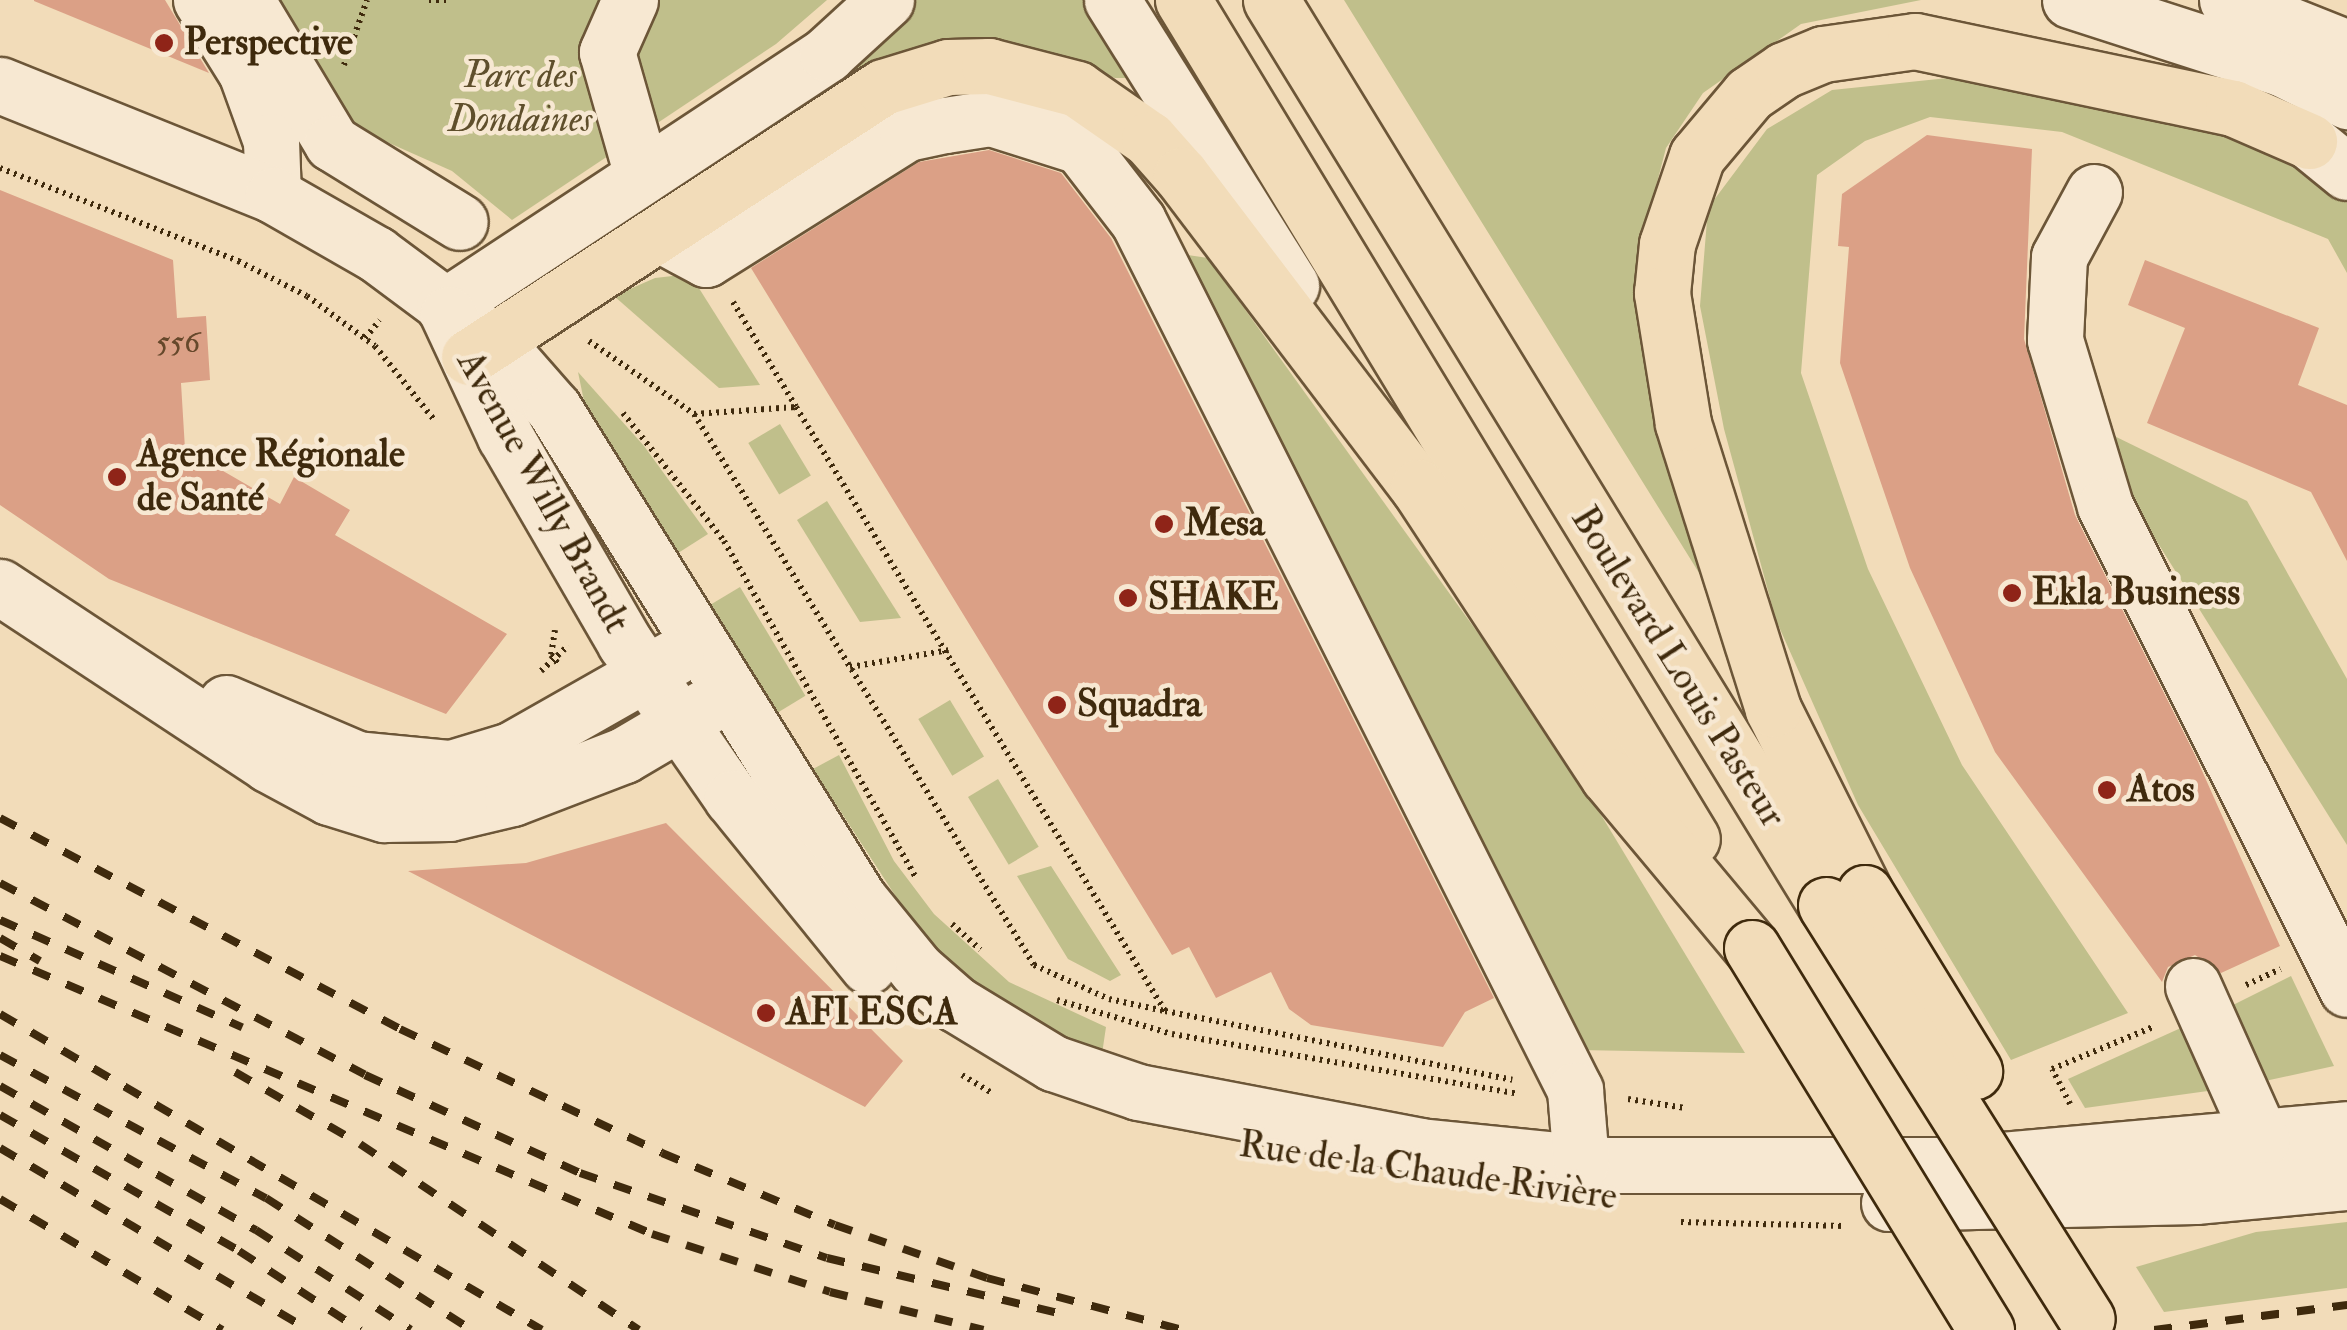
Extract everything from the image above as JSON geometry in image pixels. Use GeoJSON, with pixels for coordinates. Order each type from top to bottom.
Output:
{"type":"FeatureCollection","features":[{"type":"Feature","properties":{"kind":"highway","name":"Boulevard Louis Pasteur"},"geometry":{"type":"LineString","coordinates":[[1182,0],[1678,811],[1752,948],[1986,1330]]}},
{"type":"Feature","properties":{"kind":"highway","name":"Boulevard Louis Pasteur"},"geometry":{"type":"LineString","coordinates":[[1270,0],[1845,899]]}},
{"type":"Feature","properties":{"kind":"highway"},"geometry":{"type":"LineString","coordinates":[[2090,1324],[2077,1238],[1845,899],[1773,709],[1683,423],[1662,293],[1667,244],[1697,156],[1748,94],[1784,70],[1864,44],[1915,41],[2233,108],[2328,157]]}},
{"type":"Feature","properties":{"kind":"highway"},"geometry":{"type":"LineString","coordinates":[[482,350],[683,247],[883,87],[948,67],[1037,74],[1077,88],[1149,139],[1418,486],[1608,776],[1752,948]]}},
{"type":"Feature","properties":{"kind":"street"},"geometry":{"type":"LineString","coordinates":[[201,0],[246,72],[272,141],[272,195]]}},
{"type":"Feature","properties":{"kind":"street"},"geometry":{"type":"LineString","coordinates":[[246,0],[332,143],[460,222]]}},
{"type":"Feature","properties":{"kind":"street"},"geometry":{"type":"LineString","coordinates":[[630,0],[608,52],[642,175]]}},
{"type":"Feature","properties":{"kind":"street"},"geometry":{"type":"LineString","coordinates":[[444,306],[827,54],[886,0]]}},
{"type":"Feature","properties":{"kind":"street"},"geometry":{"type":"LineString","coordinates":[[1112,0],[1418,486]]}},
{"type":"Feature","properties":{"kind":"street"},"geometry":{"type":"LineString","coordinates":[[2070,0],[2283,69],[2347,101]]}},
{"type":"Feature","properties":{"kind":"street"},"geometry":{"type":"LineString","coordinates":[[2227,0],[2347,48]]}},
{"type":"Feature","properties":{"kind":"street","name":"Avenue Willy Brandt"},"geometry":{"type":"LineString","coordinates":[[0,85],[272,195],[376,254],[444,306],[482,350],[554,410],[696,644]]}},
{"type":"Feature","properties":{"kind":"street"},"geometry":{"type":"LineString","coordinates":[[683,247],[907,133],[991,118],[1080,146],[1138,221],[1574,1090],[1582,1163]]}},
{"type":"Feature","properties":{"kind":"street"},"geometry":{"type":"LineString","coordinates":[[2094,192],[2059,257],[2055,340],[2105,506],[2347,989]]}},
{"type":"Feature","properties":{"kind":"street","name":"Avenue Willy Brandt"},"geometry":{"type":"LineString","coordinates":[[482,350],[505,436],[646,675]]}},
{"type":"Feature","properties":{"kind":"street"},"geometry":{"type":"LineString","coordinates":[[0,587],[268,764],[330,797],[384,814],[449,813],[512,798],[624,755],[729,694]]}},
{"type":"Feature","properties":{"kind":"street"},"geometry":{"type":"LineString","coordinates":[[0,641],[51,622],[319,745],[391,767],[451,768],[480,762],[592,707],[696,644]]}},
{"type":"Feature","properties":{"kind":"street","name":"Rue de la Chaude Rivière"},"geometry":{"type":"LineString","coordinates":[[696,644],[890,938],[956,1004],[1019,1046],[1092,1078],[1192,1104],[1420,1146],[1582,1163],[1946,1165],[2262,1140],[2347,1129]]}},
{"type":"Feature","properties":{"kind":"street","name":"Rue de la Chaude Rivière"},"geometry":{"type":"LineString","coordinates":[[646,675],[679,723],[881,981],[969,1056],[1062,1104],[1196,1138],[1390,1173],[1618,1199],[1857,1203],[2195,1196],[2347,1182]]}},
{"type":"Feature","properties":{"kind":"street"},"geometry":{"type":"LineString","coordinates":[[2192,986],[2262,1140],[2237,1172],[2195,1196]]}},
{"type":"Feature","properties":{"kind":"path"},"geometry":{"type":"LineString","coordinates":[[429,0],[448,0]]}},
{"type":"Feature","properties":{"kind":"path","name":"Avenue Willy Brandt"},"geometry":{"type":"LineString","coordinates":[[0,168],[238,261],[307,296],[375,346],[437,424]]}},
{"type":"Feature","properties":{"kind":"path"},"geometry":{"type":"LineString","coordinates":[[683,247],[796,407],[949,650],[1165,1012]]}},
{"type":"Feature","properties":{"kind":"path"},"geometry":{"type":"LineString","coordinates":[[588,340],[694,414],[1034,965],[1109,999],[1165,1012],[1689,1109]]}},
{"type":"Feature","properties":{"kind":"path"},"geometry":{"type":"LineString","coordinates":[[611,399],[724,541],[841,738]]}},
{"type":"Feature","properties":{"kind":"path"},"geometry":{"type":"LineString","coordinates":[[694,414],[796,407]]}},
{"type":"Feature","properties":{"kind":"path","name":"Avenue Willy Brandt"},"geometry":{"type":"LineString","coordinates":[[552,614],[552,655],[592,707]]}},
{"type":"Feature","properties":{"kind":"path"},"geometry":{"type":"LineString","coordinates":[[850,667],[949,650]]}},
{"type":"Feature","properties":{"kind":"path"},"geometry":{"type":"LineString","coordinates":[[2052,1070],[2073,1110]]}},
{"type":"Feature","properties":{"kind":"green space","name":"Parc des Dondaines"},"geometry":{"type":"Polygon","coordinates":[[[263,0],[827,0],[776,44],[512,220],[452,171],[333,118],[263,0]]]}},
{"type":"Feature","properties":{"kind":"green space"},"geometry":{"type":"Polygon","coordinates":[[[917,0],[1087,0],[1134,78],[1115,78],[1037,50],[605,241],[597,230],[917,0]]]}},
{"type":"Feature","properties":{"kind":"green space"},"geometry":{"type":"Polygon","coordinates":[[[1344,0],[1921,0],[1801,24],[1703,93],[1666,148],[1638,256],[1643,329],[1709,589],[1344,0]]]}},
{"type":"Feature","properties":{"kind":"green space"},"geometry":{"type":"Polygon","coordinates":[[[1948,78],[2174,122],[2279,150],[2321,175],[2347,203],[2347,273],[2328,239],[2062,132],[1930,117],[1865,141],[1817,175],[1801,373],[1868,569],[1962,765],[2128,1013],[2011,1060],[1858,805],[1776,620],[1724,429],[1700,306],[1708,208],[1767,129],[1832,90],[1948,78]]]}},
{"type":"Feature","properties":{"kind":"green space"},"geometry":{"type":"Polygon","coordinates":[[[1181,254],[1208,258],[1560,747],[1745,1053],[1578,1050],[1181,254]]]}},
{"type":"Feature","properties":{"kind":"green space"},"geometry":{"type":"Polygon","coordinates":[[[690,274],[760,385],[719,388],[614,296],[655,278],[690,274]]]}},
{"type":"Feature","properties":{"kind":"green space"},"geometry":{"type":"Polygon","coordinates":[[[578,372],[644,446],[708,534],[675,555],[586,411],[578,372]]]}},
{"type":"Feature","properties":{"kind":"green space"},"geometry":{"type":"Polygon","coordinates":[[[780,424],[811,475],[779,494],[748,443],[780,424]]]}},
{"type":"Feature","properties":{"kind":"green space"},"geometry":{"type":"Polygon","coordinates":[[[2100,429],[2247,501],[2347,679],[2347,845],[2144,521],[2100,429]]]}},
{"type":"Feature","properties":{"kind":"green space"},"geometry":{"type":"Polygon","coordinates":[[[827,501],[901,618],[860,622],[797,520],[827,501]]]}},
{"type":"Feature","properties":{"kind":"green space"},"geometry":{"type":"Polygon","coordinates":[[[740,587],[805,696],[775,714],[709,606],[740,587]]]}},
{"type":"Feature","properties":{"kind":"green space"},"geometry":{"type":"Polygon","coordinates":[[[950,700],[984,757],[952,776],[918,719],[950,700]]]}},
{"type":"Feature","properties":{"kind":"green space"},"geometry":{"type":"Polygon","coordinates":[[[839,755],[894,861],[934,914],[1009,982],[1106,1027],[1102,1054],[1027,1022],[959,972],[917,929],[813,769],[839,755]]]}},
{"type":"Feature","properties":{"kind":"green space"},"geometry":{"type":"Polygon","coordinates":[[[998,779],[1039,847],[1009,865],[968,797],[998,779]]]}},
{"type":"Feature","properties":{"kind":"green space"},"geometry":{"type":"Polygon","coordinates":[[[1051,866],[1121,975],[1110,981],[1068,959],[1017,876],[1051,866]]]}},
{"type":"Feature","properties":{"kind":"green space"},"geometry":{"type":"Polygon","coordinates":[[[2291,976],[2334,1066],[2265,1081],[2231,1006],[2291,976]]]}},
{"type":"Feature","properties":{"kind":"green space"},"geometry":{"type":"Polygon","coordinates":[[[2183,1027],[2215,1090],[2085,1108],[2068,1079],[2183,1027]]]}},
{"type":"Feature","properties":{"kind":"green space"},"geometry":{"type":"Polygon","coordinates":[[[2347,1222],[2347,1288],[2164,1312],[2136,1267],[2256,1232],[2347,1222]]]}},
{"type":"Feature","properties":{"kind":"building","name":"Perspective"},"geometry":{"type":"Polygon","coordinates":[[[165,0],[209,73],[34,1],[165,0]]]}},
{"type":"Feature","properties":{"kind":"building"},"geometry":{"type":"Polygon","coordinates":[[[1927,135],[2032,149],[2024,339],[2075,515],[2195,755],[2280,946],[2221,973],[2195,955],[2168,967],[2162,982],[1995,752],[1910,568],[1840,363],[1849,247],[1838,246],[1842,194],[1927,135]]]}},
{"type":"Feature","properties":{"kind":"building","name":"SHAKE"},"geometry":{"type":"Polygon","coordinates":[[[989,150],[1061,173],[1111,238],[1494,998],[1465,1012],[1443,1047],[1311,1025],[1289,1009],[1271,972],[1216,998],[1189,947],[1172,955],[751,268],[919,162],[989,150]]]}},
{"type":"Feature","properties":{"kind":"building","name":"Agence Régionale de Santé"},"geometry":{"type":"Polygon","coordinates":[[[0,190],[173,260],[177,318],[206,316],[210,380],[181,383],[185,449],[280,504],[294,477],[350,510],[335,535],[507,634],[446,714],[109,579],[0,505],[0,190]]]}},
{"type":"Feature","properties":{"kind":"building"},"geometry":{"type":"Polygon","coordinates":[[[2145,260],[2319,328],[2298,385],[2347,405],[2347,561],[2311,492],[2147,423],[2185,328],[2128,305],[2145,260]]]}},
{"type":"Feature","properties":{"kind":"building","name":"AFI ESCA"},"geometry":{"type":"Polygon","coordinates":[[[666,823],[903,1061],[865,1107],[408,871],[526,863],[666,823]]]}},
{"type":"Feature","properties":{"kind":"railway"},"geometry":{"type":"LineString","coordinates":[[0,818],[400,1029],[662,1153],[835,1225],[987,1278],[1182,1330]]}},
{"type":"Feature","properties":{"kind":"railway"},"geometry":{"type":"LineString","coordinates":[[0,883],[365,1075],[580,1173],[827,1258],[1070,1316]]}},
{"type":"Feature","properties":{"kind":"railway"},"geometry":{"type":"LineString","coordinates":[[0,920],[242,1027]]}},
{"type":"Feature","properties":{"kind":"railway"},"geometry":{"type":"LineString","coordinates":[[0,938],[40,961]]}},
{"type":"Feature","properties":{"kind":"railway"},"geometry":{"type":"LineString","coordinates":[[0,956],[652,1234],[830,1292],[983,1330]]}},
{"type":"Feature","properties":{"kind":"railway"},"geometry":{"type":"LineString","coordinates":[[0,1014],[542,1330]]}},
{"type":"Feature","properties":{"kind":"railway"},"geometry":{"type":"LineString","coordinates":[[0,1055],[266,1198],[472,1330]]}},
{"type":"Feature","properties":{"kind":"railway"},"geometry":{"type":"LineString","coordinates":[[235,1072],[360,1144],[639,1330]]}},
{"type":"Feature","properties":{"kind":"railway"},"geometry":{"type":"LineString","coordinates":[[0,1086],[256,1230],[411,1330]]}},
{"type":"Feature","properties":{"kind":"railway"},"geometry":{"type":"LineString","coordinates":[[0,1115],[239,1251],[360,1330]]}},
{"type":"Feature","properties":{"kind":"railway"},"geometry":{"type":"LineString","coordinates":[[0,1148],[309,1330]]}},
{"type":"Feature","properties":{"kind":"railway"},"geometry":{"type":"LineString","coordinates":[[0,1199],[222,1330]]}},
{"type":"Feature","properties":{"kind":"railway"},"geometry":{"type":"LineString","coordinates":[[2154,1330],[2347,1305]]}},
{"type":"Feature","properties":{"kind":"place","name":"Perspective"},"geometry":{"type":"Point","coordinates":[164,43]}},
{"type":"Feature","properties":{"kind":"place","name":"Agence Régionale de Santé"},"geometry":{"type":"Point","coordinates":[117,477]}},
{"type":"Feature","properties":{"kind":"place","name":"Mesa"},"geometry":{"type":"Point","coordinates":[1164,524]}},
{"type":"Feature","properties":{"kind":"place","name":"Ekla Business"},"geometry":{"type":"Point","coordinates":[2012,593]}},
{"type":"Feature","properties":{"kind":"place","name":"SHAKE"},"geometry":{"type":"Point","coordinates":[1128,598]}},
{"type":"Feature","properties":{"kind":"place","name":"Squadra"},"geometry":{"type":"Point","coordinates":[1057,705]}},
{"type":"Feature","properties":{"kind":"place","name":"Atos"},"geometry":{"type":"Point","coordinates":[2107,790]}},
{"type":"Feature","properties":{"kind":"place","name":"AFI ESCA"},"geometry":{"type":"Point","coordinates":[766,1013]}}]}
